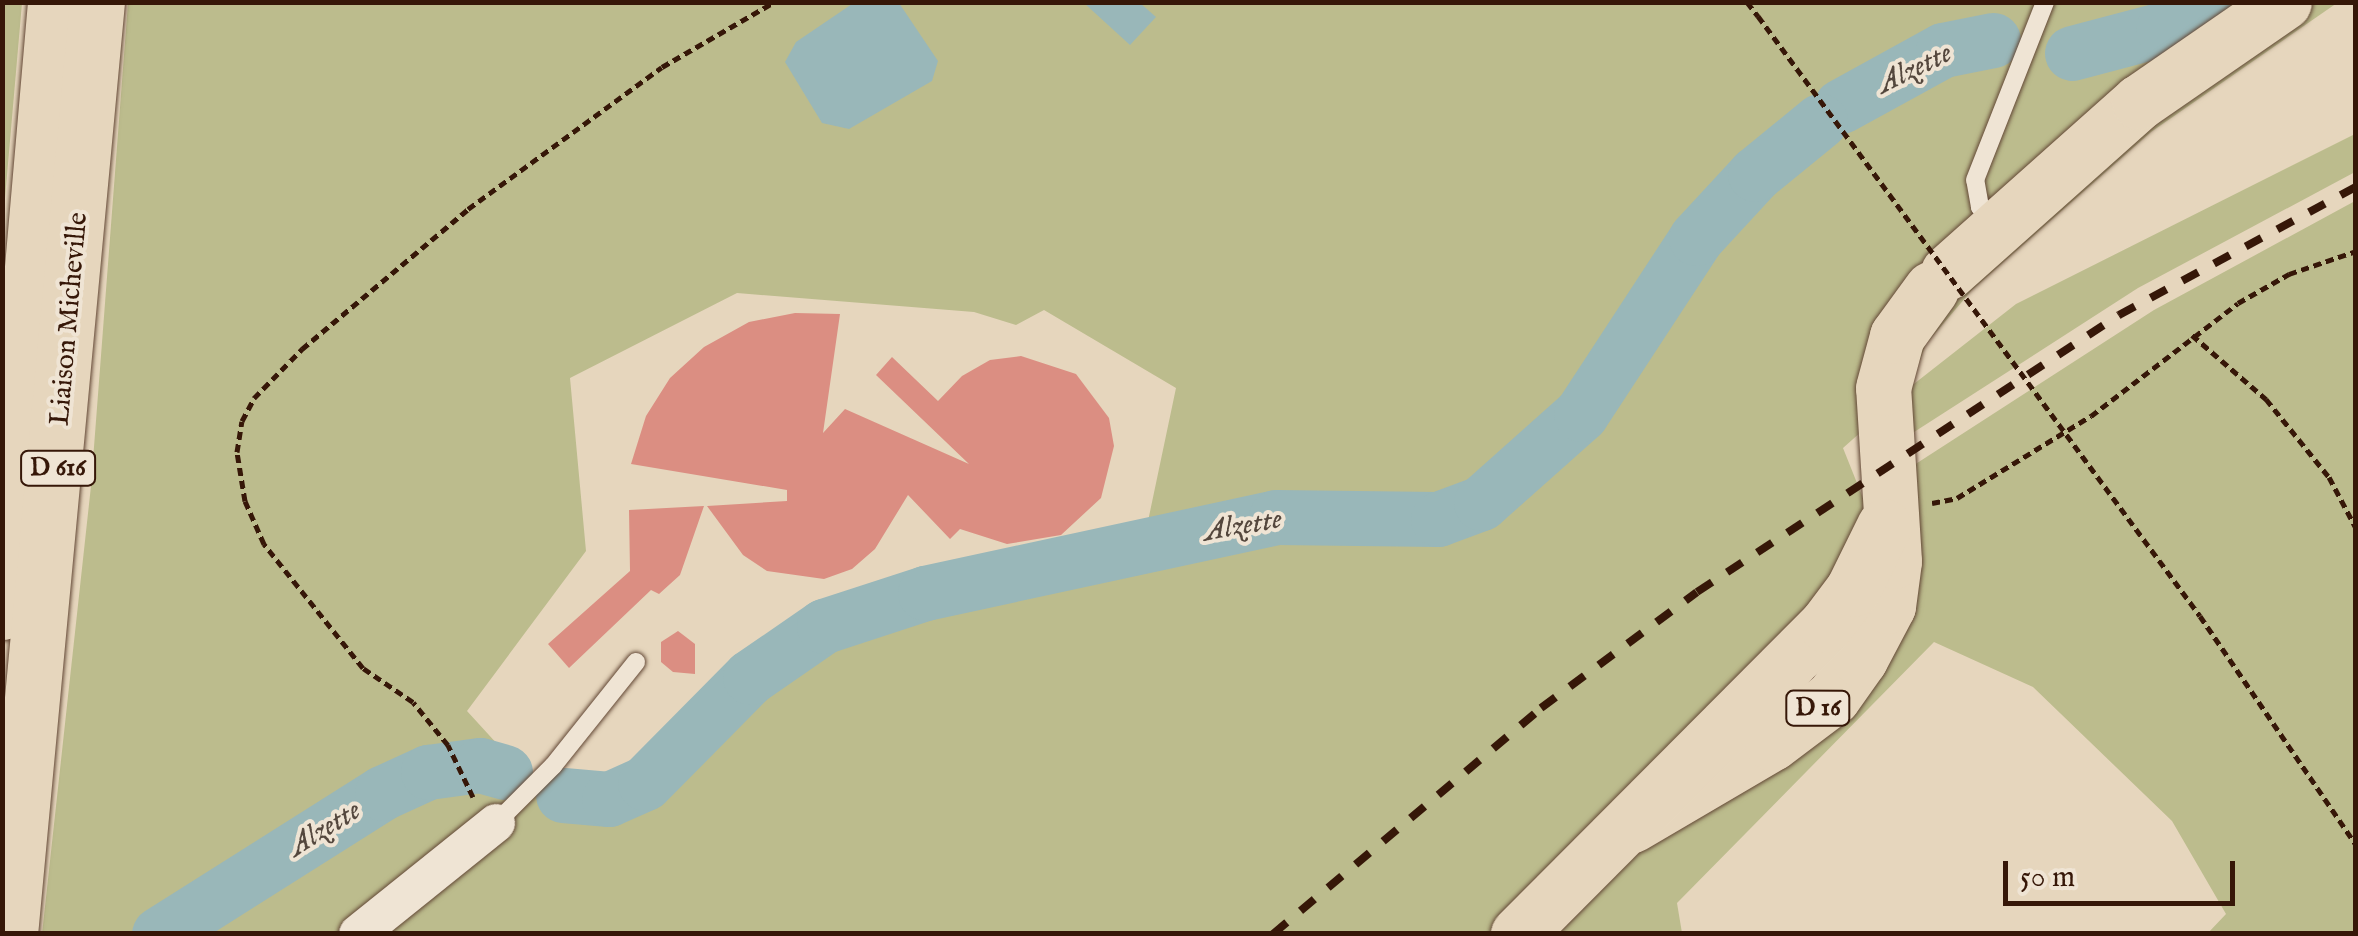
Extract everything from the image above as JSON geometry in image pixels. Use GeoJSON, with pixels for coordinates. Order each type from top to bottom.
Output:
{"type":"FeatureCollection","features":[{"type":"Feature","properties":{"kind":"main road","name":"Liaison Micheville"},"geometry":{"type":"LineString","coordinates":[[2,612],[55,2]]}},
{"type":"Feature","properties":{"kind":"main road","name":"Liaison Micheville"},"geometry":{"type":"LineString","coordinates":[[10,934],[97,2]]}},
{"type":"Feature","properties":{"kind":"main road","name":"D 16"},"geometry":{"type":"LineString","coordinates":[[1518,934],[1632,825],[1772,742],[1833,696],[1888,606],[1894,561],[1883,388],[1896,336],[1939,281],[1996,226],[2139,102],[2284,2]]}},
{"type":"Feature","properties":{"kind":"street"},"geometry":{"type":"LineString","coordinates":[[358,934],[484,810]]}},
{"type":"Feature","properties":{"kind":"lane"},"geometry":{"type":"LineString","coordinates":[[1996,226],[1980,207],[1975,180],[2045,2]]}},
{"type":"Feature","properties":{"kind":"lane"},"geometry":{"type":"LineString","coordinates":[[484,810],[553,766],[636,662]]}},
{"type":"Feature","properties":{"kind":"path"},"geometry":{"type":"LineString","coordinates":[[484,810],[448,745],[414,702],[362,668],[264,544],[245,501],[237,452],[242,421],[254,398],[468,209],[662,67],[774,2]]}},
{"type":"Feature","properties":{"kind":"path"},"geometry":{"type":"LineString","coordinates":[[1747,2],[2200,616],[2356,844]]}},
{"type":"Feature","properties":{"kind":"path"},"geometry":{"type":"LineString","coordinates":[[1891,511],[1957,498],[2092,416],[2192,335],[2289,274],[2356,251]]}},
{"type":"Feature","properties":{"kind":"path"},"geometry":{"type":"LineString","coordinates":[[2192,335],[2266,400],[2328,477],[2356,528]]}},
{"type":"Feature","properties":{"kind":"green space"},"geometry":{"type":"Polygon","coordinates":[[[2,3],[22,3],[3,221],[2,3]]]}},
{"type":"Feature","properties":{"kind":"green space"},"geometry":{"type":"Polygon","coordinates":[[[128,3],[2337,3],[2151,132],[1972,290],[1926,344],[1910,387],[2016,304],[2355,134],[2355,172],[2138,288],[1911,434],[1908,390],[1843,448],[1863,498],[2154,310],[2355,201],[2355,933],[2208,933],[2226,914],[2172,821],[2033,687],[1934,642],[1677,903],[1682,933],[42,934],[91,486],[128,3]],[[737,293],[570,378],[586,551],[467,711],[511,759],[505,772],[563,795],[609,799],[645,782],[750,677],[824,626],[925,593],[1143,545],[1176,388],[1044,310],[1016,325],[974,312],[737,293]]]}},
{"type":"Feature","properties":{"kind":"water"},"geometry":{"type":"Polygon","coordinates":[[[855,2],[899,3],[938,61],[932,81],[849,129],[822,123],[785,62],[796,42],[855,2]]]}},
{"type":"Feature","properties":{"kind":"water"},"geometry":{"type":"Polygon","coordinates":[[[1084,3],[1140,3],[1156,17],[1130,45],[1084,3]]]}},
{"type":"Feature","properties":{"kind":"building"},"geometry":{"type":"Polygon","coordinates":[[[795,313],[840,314],[823,433],[845,409],[969,464],[876,375],[892,357],[938,401],[962,376],[990,360],[1021,356],[1076,374],[1109,418],[1114,446],[1101,498],[1061,535],[1007,544],[960,529],[950,539],[908,495],[875,549],[852,569],[824,579],[767,571],[743,555],[707,506],[787,501],[787,490],[631,464],[646,416],[670,378],[704,347],[749,322],[795,313]]]}},
{"type":"Feature","properties":{"kind":"building"},"geometry":{"type":"Polygon","coordinates":[[[704,506],[680,575],[659,594],[651,590],[569,668],[548,644],[630,571],[629,510],[704,506]]]}},
{"type":"Feature","properties":{"kind":"building"},"geometry":{"type":"Polygon","coordinates":[[[678,631],[695,644],[695,674],[673,672],[661,662],[661,642],[678,631]]]}},
{"type":"Feature","properties":{"kind":"waterway","name":"Alzette"},"geometry":{"type":"LineString","coordinates":[[2072,53],[2163,29],[2203,2]]}},
{"type":"Feature","properties":{"kind":"waterway","name":"Alzette"},"geometry":{"type":"LineString","coordinates":[[1841,106],[1943,50],[1993,40]]}},
{"type":"Feature","properties":{"kind":"waterway","name":"Alzette"},"geometry":{"type":"LineString","coordinates":[[563,795],[609,799],[645,783],[750,677],[824,626],[925,593],[1276,517],[1438,519],[1481,503],[1581,414],[1696,238],[1755,174],[1820,121]]}},
{"type":"Feature","properties":{"kind":"waterway","name":"Alzette"},"geometry":{"type":"LineString","coordinates":[[159,934],[382,793],[428,772],[480,765],[505,772]]}},
{"type":"Feature","properties":{"kind":"railway"},"geometry":{"type":"LineString","coordinates":[[1273,934],[1541,708],[1697,592],[2119,315],[2356,187]]}}]}
